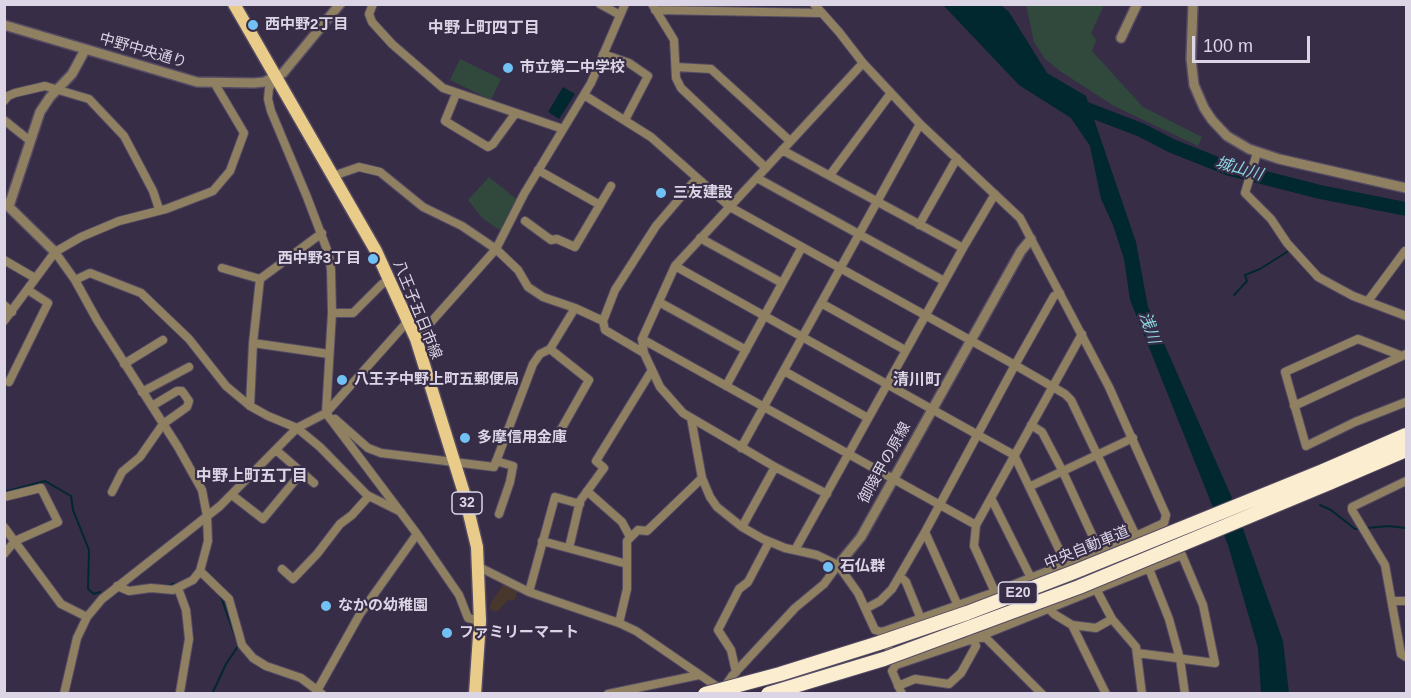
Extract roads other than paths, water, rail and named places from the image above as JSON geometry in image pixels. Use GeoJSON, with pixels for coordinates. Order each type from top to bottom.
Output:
{"type":"FeatureCollection","features":[{"type":"Feature","properties":{"kind":"highway","name":"中央自動車道"},"geometry":{"type":"LineString","coordinates":[[768,693],[884,658],[1069,591],[1203,537],[1407,435]]}},
{"type":"Feature","properties":{"kind":"highway","name":"中央自動車道"},"geometry":{"type":"LineString","coordinates":[[705,693],[780,674],[868,647],[1326,477],[1407,450]]}},
{"type":"Feature","properties":{"kind":"main road","name":"八王子五日市線"},"geometry":{"type":"LineString","coordinates":[[234,4],[391,280],[416,339],[464,493],[472,526],[478,567],[480,621],[475,693]]}},
{"type":"Feature","properties":{"kind":"street"},"geometry":{"type":"LineString","coordinates":[[340,4],[289,68],[276,78],[269,88],[268,99],[329,255],[332,313],[326,413],[417,534],[459,595],[468,618],[480,621]]}},
{"type":"Feature","properties":{"kind":"street"},"geometry":{"type":"LineString","coordinates":[[373,4],[369,14],[372,22],[392,44],[443,88],[563,129]]}},
{"type":"Feature","properties":{"kind":"street"},"geometry":{"type":"LineString","coordinates":[[600,4],[620,15]]}},
{"type":"Feature","properties":{"kind":"street"},"geometry":{"type":"LineString","coordinates":[[416,339],[496,249],[538,170],[584,95],[625,4]]}},
{"type":"Feature","properties":{"kind":"street"},"geometry":{"type":"LineString","coordinates":[[691,418],[702,478],[717,507],[742,527],[770,542],[817,555],[838,565],[867,608],[875,630],[882,632],[995,592],[1136,536],[1164,523],[1167,518],[1133,438],[1082,334],[1020,218],[920,124],[863,63],[814,4]]}},
{"type":"Feature","properties":{"kind":"street"},"geometry":{"type":"LineString","coordinates":[[1122,38],[1137,4]]}},
{"type":"Feature","properties":{"kind":"street"},"geometry":{"type":"LineString","coordinates":[[1193,4],[1192,74],[1204,108],[1220,128],[1238,143],[1257,153],[1407,188]]}},
{"type":"Feature","properties":{"kind":"street"},"geometry":{"type":"LineString","coordinates":[[653,7],[822,13]]}},
{"type":"Feature","properties":{"kind":"street"},"geometry":{"type":"LineString","coordinates":[[653,7],[674,40],[676,78],[681,88],[766,168]]}},
{"type":"Feature","properties":{"kind":"street","name":"中野中央通り"},"geometry":{"type":"LineString","coordinates":[[4,25],[173,76],[215,84],[254,83],[276,78]]}},
{"type":"Feature","properties":{"kind":"street"},"geometry":{"type":"LineString","coordinates":[[85,50],[72,74],[40,112],[6,207],[55,252],[75,280],[97,320],[202,490],[207,516],[208,541],[200,571],[193,580],[173,590],[151,588],[129,591],[117,585]]}},
{"type":"Feature","properties":{"kind":"street"},"geometry":{"type":"LineString","coordinates":[[603,54],[629,63],[648,76],[625,120]]}},
{"type":"Feature","properties":{"kind":"street"},"geometry":{"type":"LineString","coordinates":[[827,494],[741,448],[683,413],[660,387],[644,353],[642,339],[675,266],[863,63]]}},
{"type":"Feature","properties":{"kind":"street"},"geometry":{"type":"LineString","coordinates":[[676,67],[711,69],[790,141]]}},
{"type":"Feature","properties":{"kind":"street"},"geometry":{"type":"LineString","coordinates":[[4,321],[55,252],[81,237],[119,221],[166,209],[213,191],[230,171],[244,133],[215,84]]}},
{"type":"Feature","properties":{"kind":"street"},"geometry":{"type":"LineString","coordinates":[[4,102],[8,96],[15,93],[45,86],[89,99],[119,130],[153,190],[159,209]]}},
{"type":"Feature","properties":{"kind":"street"},"geometry":{"type":"LineString","coordinates":[[830,176],[891,93]]}},
{"type":"Feature","properties":{"kind":"street"},"geometry":{"type":"LineString","coordinates":[[456,94],[445,121],[488,147],[493,144],[515,114]]}},
{"type":"Feature","properties":{"kind":"street"},"geometry":{"type":"LineString","coordinates":[[584,95],[651,137],[730,207],[1015,366],[1071,400],[1136,536],[1169,619],[1180,659],[1185,693]]}},
{"type":"Feature","properties":{"kind":"street"},"geometry":{"type":"LineString","coordinates":[[4,120],[29,140]]}},
{"type":"Feature","properties":{"kind":"street"},"geometry":{"type":"LineString","coordinates":[[741,448],[920,124]]}},
{"type":"Feature","properties":{"kind":"street"},"geometry":{"type":"LineString","coordinates":[[783,150],[963,248]]}},
{"type":"Feature","properties":{"kind":"street"},"geometry":{"type":"LineString","coordinates":[[1257,153],[1245,193],[1271,219],[1287,243],[1318,277],[1332,286],[1407,316]]}},
{"type":"Feature","properties":{"kind":"street"},"geometry":{"type":"LineString","coordinates":[[919,225],[957,158]]}},
{"type":"Feature","properties":{"kind":"street"},"geometry":{"type":"LineString","coordinates":[[333,176],[359,167],[381,172],[423,207],[462,226],[496,249],[518,270],[528,287],[543,297],[603,321]]}},
{"type":"Feature","properties":{"kind":"street"},"geometry":{"type":"LineString","coordinates":[[538,170],[600,204]]}},
{"type":"Feature","properties":{"kind":"street"},"geometry":{"type":"LineString","coordinates":[[644,353],[605,330],[603,321],[615,291],[656,226],[697,178]]}},
{"type":"Feature","properties":{"kind":"street"},"geometry":{"type":"LineString","coordinates":[[756,178],[944,281]]}},
{"type":"Feature","properties":{"kind":"street"},"geometry":{"type":"LineString","coordinates":[[525,221],[551,240],[557,239],[575,247],[611,186]]}},
{"type":"Feature","properties":{"kind":"street"},"geometry":{"type":"LineString","coordinates":[[795,550],[905,350],[995,194]]}},
{"type":"Feature","properties":{"kind":"street"},"geometry":{"type":"LineString","coordinates":[[250,406],[253,343],[260,279],[322,233]]}},
{"type":"Feature","properties":{"kind":"street"},"geometry":{"type":"LineString","coordinates":[[700,237],[782,283]]}},
{"type":"Feature","properties":{"kind":"street","name":"御陵甲の原線"},"geometry":{"type":"LineString","coordinates":[[722,692],[734,674],[795,608],[824,584],[861,537],[1021,251],[1031,239]]}},
{"type":"Feature","properties":{"kind":"street"},"geometry":{"type":"LineString","coordinates":[[726,386],[802,247]]}},
{"type":"Feature","properties":{"kind":"street"},"geometry":{"type":"LineString","coordinates":[[1368,301],[1405,251]]}},
{"type":"Feature","properties":{"kind":"street"},"geometry":{"type":"LineString","coordinates":[[4,260],[35,278]]}},
{"type":"Feature","properties":{"kind":"street"},"geometry":{"type":"LineString","coordinates":[[675,266],[1014,455],[1066,564]]}},
{"type":"Feature","properties":{"kind":"street"},"geometry":{"type":"LineString","coordinates":[[222,268],[260,279]]}},
{"type":"Feature","properties":{"kind":"street"},"geometry":{"type":"LineString","coordinates":[[75,280],[90,273],[141,293],[189,339],[226,386],[250,406],[297,428],[320,447],[369,496],[401,512]]}},
{"type":"Feature","properties":{"kind":"street"},"geometry":{"type":"LineString","coordinates":[[332,313],[352,313],[382,284],[391,280]]}},
{"type":"Feature","properties":{"kind":"street"},"geometry":{"type":"LineString","coordinates":[[9,382],[48,303],[28,290]]}},
{"type":"Feature","properties":{"kind":"street"},"geometry":{"type":"LineString","coordinates":[[867,608],[880,601],[892,589],[900,576],[1054,296],[1060,293]]}},
{"type":"Feature","properties":{"kind":"street"},"geometry":{"type":"LineString","coordinates":[[659,302],[746,350]]}},
{"type":"Feature","properties":{"kind":"street"},"geometry":{"type":"LineString","coordinates":[[821,303],[905,350]]}},
{"type":"Feature","properties":{"kind":"street"},"geometry":{"type":"LineString","coordinates":[[4,305],[12,312]]}},
{"type":"Feature","properties":{"kind":"street"},"geometry":{"type":"LineString","coordinates":[[326,413],[350,430],[368,448],[374,450],[388,454],[453,460],[494,467],[533,364],[540,354],[549,349],[575,308]]}},
{"type":"Feature","properties":{"kind":"street"},"geometry":{"type":"LineString","coordinates":[[64,693],[77,638],[87,617],[102,599],[232,495],[297,428],[326,413],[408,321]]}},
{"type":"Feature","properties":{"kind":"street"},"geometry":{"type":"LineString","coordinates":[[995,592],[974,546],[976,525],[1082,334]]}},
{"type":"Feature","properties":{"kind":"street"},"geometry":{"type":"LineString","coordinates":[[642,339],[976,525]]}},
{"type":"Feature","properties":{"kind":"street"},"geometry":{"type":"LineString","coordinates":[[1404,355],[1358,339],[1285,372],[1306,446],[1355,422],[1406,405]]}},
{"type":"Feature","properties":{"kind":"street"},"geometry":{"type":"LineString","coordinates":[[124,364],[163,340]]}},
{"type":"Feature","properties":{"kind":"street"},"geometry":{"type":"LineString","coordinates":[[253,343],[330,354]]}},
{"type":"Feature","properties":{"kind":"street"},"geometry":{"type":"LineString","coordinates":[[549,349],[589,380],[559,434]]}},
{"type":"Feature","properties":{"kind":"street"},"geometry":{"type":"LineString","coordinates":[[1294,406],[1404,355]]}},
{"type":"Feature","properties":{"kind":"street"},"geometry":{"type":"LineString","coordinates":[[142,392],[189,367]]}},
{"type":"Feature","properties":{"kind":"street"},"geometry":{"type":"LineString","coordinates":[[569,548],[580,504],[604,468],[596,461],[652,370]]}},
{"type":"Feature","properties":{"kind":"street"},"geometry":{"type":"LineString","coordinates":[[784,371],[868,418]]}},
{"type":"Feature","properties":{"kind":"street"},"geometry":{"type":"LineString","coordinates":[[112,492],[122,472],[140,457],[163,424],[187,407],[189,401],[182,391],[177,391],[152,406]]}},
{"type":"Feature","properties":{"kind":"street"},"geometry":{"type":"LineString","coordinates":[[1031,425],[1042,432],[1099,550]]}},
{"type":"Feature","properties":{"kind":"street"},"geometry":{"type":"LineString","coordinates":[[1030,486],[1133,438]]}},
{"type":"Feature","properties":{"kind":"street"},"geometry":{"type":"LineString","coordinates":[[276,450],[314,483]]}},
{"type":"Feature","properties":{"kind":"street"},"geometry":{"type":"LineString","coordinates":[[496,461],[513,466],[499,514]]}},
{"type":"Feature","properties":{"kind":"street"},"geometry":{"type":"LineString","coordinates":[[742,527],[775,467]]}},
{"type":"Feature","properties":{"kind":"street"},"geometry":{"type":"LineString","coordinates":[[232,495],[263,519],[302,472]]}},
{"type":"Feature","properties":{"kind":"street"},"geometry":{"type":"LineString","coordinates":[[619,622],[627,589],[627,541],[638,530],[647,531],[702,478]]}},
{"type":"Feature","properties":{"kind":"street"},"geometry":{"type":"LineString","coordinates":[[1406,658],[1401,654],[1385,565],[1352,507],[1407,481]]}},
{"type":"Feature","properties":{"kind":"street"},"geometry":{"type":"LineString","coordinates":[[4,497],[41,488],[58,522],[15,541],[4,554]]}},
{"type":"Feature","properties":{"kind":"street"},"geometry":{"type":"LineString","coordinates":[[587,492],[622,522],[630,537]]}},
{"type":"Feature","properties":{"kind":"street"},"geometry":{"type":"LineString","coordinates":[[282,570],[293,579],[317,554],[340,524],[352,516],[369,496]]}},
{"type":"Feature","properties":{"kind":"street"},"geometry":{"type":"LineString","coordinates":[[529,592],[555,497],[580,504]]}},
{"type":"Feature","properties":{"kind":"street"},"geometry":{"type":"LineString","coordinates":[[991,498],[1030,578]]}},
{"type":"Feature","properties":{"kind":"street"},"geometry":{"type":"LineString","coordinates":[[4,527],[61,604],[87,617]]}},
{"type":"Feature","properties":{"kind":"street"},"geometry":{"type":"LineString","coordinates":[[925,532],[958,605],[973,639],[976,646],[961,672],[949,684],[915,679],[900,690],[892,671],[896,665],[973,639],[1182,555],[1203,605],[1215,663],[1137,653]]}},
{"type":"Feature","properties":{"kind":"street"},"geometry":{"type":"LineString","coordinates":[[200,571],[229,599],[241,643],[253,658],[266,666],[301,678],[320,691],[360,614],[417,534]]}},
{"type":"Feature","properties":{"kind":"street"},"geometry":{"type":"LineString","coordinates":[[543,541],[627,564]]}},
{"type":"Feature","properties":{"kind":"street"},"geometry":{"type":"LineString","coordinates":[[734,674],[731,650],[718,630],[739,589],[748,582],[770,542]]}},
{"type":"Feature","properties":{"kind":"street"},"geometry":{"type":"LineString","coordinates":[[478,567],[529,592],[619,622],[636,631],[722,692]]}},
{"type":"Feature","properties":{"kind":"street"},"geometry":{"type":"LineString","coordinates":[[900,576],[906,582],[921,619]]}},
{"type":"Feature","properties":{"kind":"street"},"geometry":{"type":"LineString","coordinates":[[178,588],[186,610],[189,639],[180,692]]}},
{"type":"Feature","properties":{"kind":"street"},"geometry":{"type":"LineString","coordinates":[[1096,589],[1112,619],[1136,647],[1142,693]]}},
{"type":"Feature","properties":{"kind":"street"},"geometry":{"type":"LineString","coordinates":[[1392,601],[1407,601]]}},
{"type":"Feature","properties":{"kind":"street"},"geometry":{"type":"LineString","coordinates":[[1048,608],[1072,625],[1096,628],[1112,619]]}},
{"type":"Feature","properties":{"kind":"street"},"geometry":{"type":"LineString","coordinates":[[1072,625],[1106,693]]}},
{"type":"Feature","properties":{"kind":"street"},"geometry":{"type":"LineString","coordinates":[[882,632],[896,665]]}},
{"type":"Feature","properties":{"kind":"street"},"geometry":{"type":"LineString","coordinates":[[973,639],[985,637],[1042,693]]}},
{"type":"Feature","properties":{"kind":"street"},"geometry":{"type":"LineString","coordinates":[[608,693],[699,675]]}},
{"type":"Feature","properties":{"kind":"water","name":"浅川"},"geometry":{"type":"Polygon","coordinates":[[[943,5],[1001,5],[1009,12],[1047,73],[1086,96],[1136,242],[1148,307],[1232,498],[1283,641],[1289,693],[1261,693],[1258,648],[1228,545],[1130,300],[1124,259],[1113,225],[1101,199],[1090,146],[1071,118],[1019,85],[943,5]]]}},
{"type":"Feature","properties":{"kind":"water"},"geometry":{"type":"Polygon","coordinates":[[[563,87],[575,94],[559,119],[548,112],[563,87]]]}},
{"type":"Feature","properties":{"kind":"waterway","name":"城山川"},"geometry":{"type":"LineString","coordinates":[[1076,105],[1141,130],[1172,146],[1230,169],[1320,192],[1406,209]]}},
{"type":"Feature","properties":{"kind":"waterway"},"geometry":{"type":"LineString","coordinates":[[1234,295],[1247,281],[1245,275],[1260,269],[1290,250]]}},
{"type":"Feature","properties":{"kind":"waterway"},"geometry":{"type":"LineString","coordinates":[[4,492],[45,481],[71,496],[73,510],[89,550],[88,589],[94,594],[100,592]]}},
{"type":"Feature","properties":{"kind":"waterway"},"geometry":{"type":"LineString","coordinates":[[1320,505],[1331,510],[1355,529],[1360,529]]}},
{"type":"Feature","properties":{"kind":"waterway"},"geometry":{"type":"LineString","coordinates":[[1367,528],[1388,526],[1406,528]]}},
{"type":"Feature","properties":{"kind":"waterway"},"geometry":{"type":"LineString","coordinates":[[164,586],[179,583]]}},
{"type":"Feature","properties":{"kind":"waterway"},"geometry":{"type":"LineString","coordinates":[[132,587],[152,585]]}},
{"type":"Feature","properties":{"kind":"waterway"},"geometry":{"type":"LineString","coordinates":[[221,597],[236,639]]}},
{"type":"Feature","properties":{"kind":"waterway"},"geometry":{"type":"LineString","coordinates":[[212,694],[226,664],[238,646]]}},
{"type":"Feature","properties":{"kind":"place","name":"西中野2丁目"},"geometry":{"type":"Point","coordinates":[253,25]}},
{"type":"Feature","properties":{"kind":"place","name":"市立第二中学校"},"geometry":{"type":"Point","coordinates":[508,68]}},
{"type":"Feature","properties":{"kind":"place","name":"三友建設"},"geometry":{"type":"Point","coordinates":[661,193]}},
{"type":"Feature","properties":{"kind":"place","name":"西中野3丁目"},"geometry":{"type":"Point","coordinates":[373,259]}},
{"type":"Feature","properties":{"kind":"place","name":"八王子中野上町五郵便局"},"geometry":{"type":"Point","coordinates":[342,380]}},
{"type":"Feature","properties":{"kind":"place","name":"多摩信用金庫"},"geometry":{"type":"Point","coordinates":[465,438]}},
{"type":"Feature","properties":{"kind":"place","name":"石仏群"},"geometry":{"type":"Point","coordinates":[828,567]}},
{"type":"Feature","properties":{"kind":"place","name":"なかの幼稚園"},"geometry":{"type":"Point","coordinates":[326,606]}},
{"type":"Feature","properties":{"kind":"place","name":"ファミリーマート"},"geometry":{"type":"Point","coordinates":[447,633]}},
{"type":"Feature","properties":{"kind":"district","name":"中野上町四丁目"},"geometry":{"type":"Point","coordinates":[484,29]}},
{"type":"Feature","properties":{"kind":"district","name":"清川町"},"geometry":{"type":"Point","coordinates":[917,381]}},
{"type":"Feature","properties":{"kind":"district","name":"中野上町五丁目"},"geometry":{"type":"Point","coordinates":[252,477]}}]}
